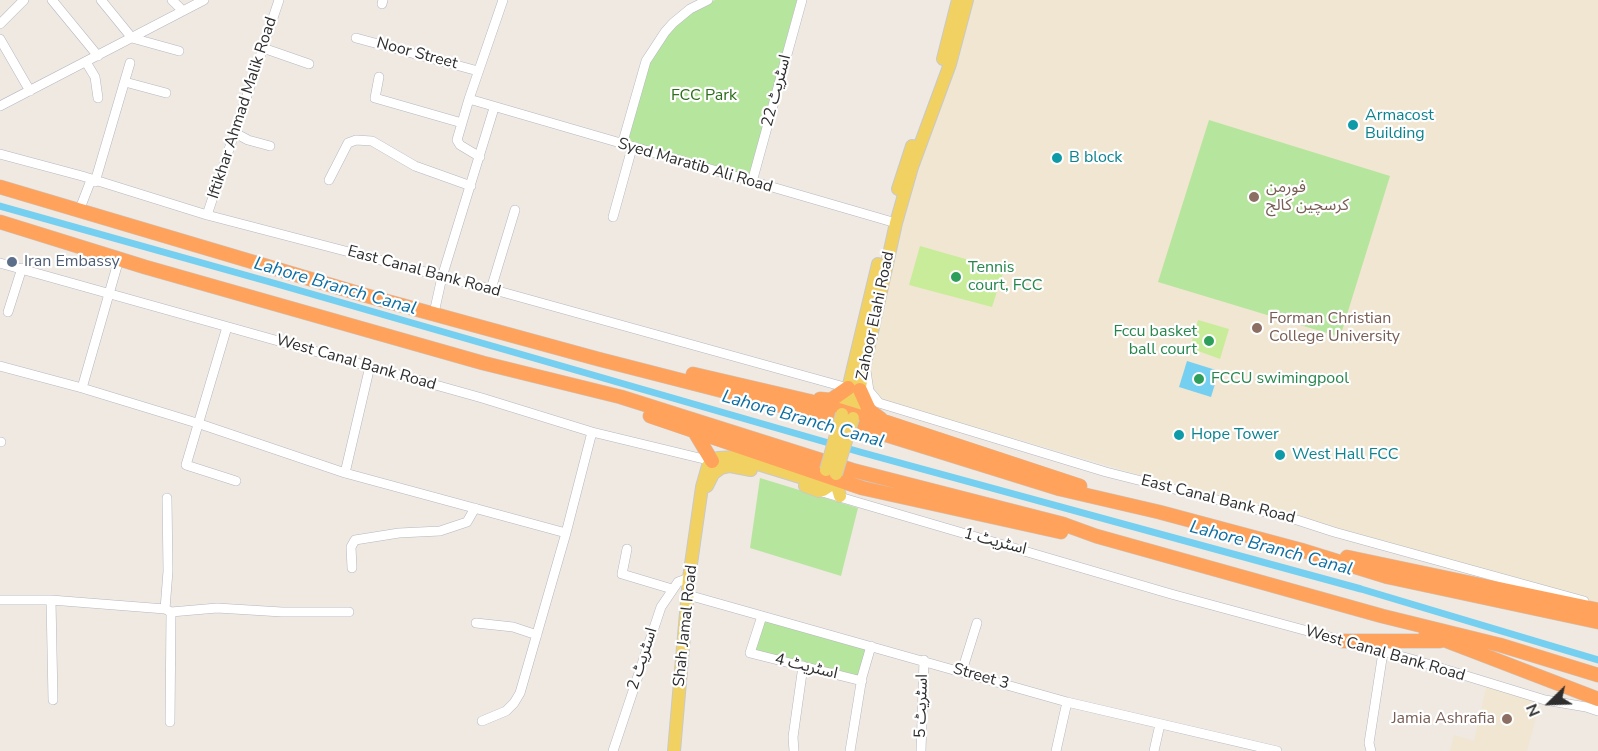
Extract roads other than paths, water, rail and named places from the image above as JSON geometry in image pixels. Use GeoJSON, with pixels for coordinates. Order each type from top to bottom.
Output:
{"type":"FeatureCollection","features":[{"type":"Feature","properties":{"kind":"highway"},"geometry":{"type":"LineString","coordinates":[[0,187],[364,295],[598,359],[848,423],[1060,489],[1159,512],[1301,550],[1388,577],[1598,622]]}},
{"type":"Feature","properties":{"kind":"highway"},"geometry":{"type":"LineString","coordinates":[[0,222],[119,259],[483,363],[621,397],[852,470],[1063,524],[1096,536],[1382,616],[1500,645],[1598,675]]}},
{"type":"Feature","properties":{"kind":"highway"},"geometry":{"type":"LineString","coordinates":[[598,359],[658,367],[809,401],[848,414],[883,421],[1159,512]]}},
{"type":"Feature","properties":{"kind":"highway"},"geometry":{"type":"LineString","coordinates":[[809,401],[816,398],[831,400],[854,389],[869,410],[883,421]]}},
{"type":"Feature","properties":{"kind":"highway"},"geometry":{"type":"LineString","coordinates":[[588,390],[698,437],[830,474],[885,494],[1063,532],[1096,536]]}},
{"type":"Feature","properties":{"kind":"highway"},"geometry":{"type":"LineString","coordinates":[[691,455],[698,437]]}},
{"type":"Feature","properties":{"kind":"highway"},"geometry":{"type":"LineString","coordinates":[[698,437],[712,461]]}},
{"type":"Feature","properties":{"kind":"highway"},"geometry":{"type":"LineString","coordinates":[[1301,550],[1360,559],[1416,573],[1491,586],[1598,610]]}},
{"type":"Feature","properties":{"kind":"highway"},"geometry":{"type":"LineString","coordinates":[[1382,616],[1598,699]]}},
{"type":"Feature","properties":{"kind":"highway"},"geometry":{"type":"LineString","coordinates":[[1342,641],[1448,641]]}},
{"type":"Feature","properties":{"kind":"main road","name":"Zahoor Elahi Road"},"geometry":{"type":"LineString","coordinates":[[830,474],[854,389],[904,165],[925,114],[943,59],[958,0]]}},
{"type":"Feature","properties":{"kind":"main road","name":"Zahoor Elahi Road"},"geometry":{"type":"LineString","coordinates":[[854,389],[866,365],[892,222],[950,64],[968,0]]}},
{"type":"Feature","properties":{"kind":"main road"},"geometry":{"type":"LineString","coordinates":[[701,501],[704,477],[712,461],[723,457],[739,458],[816,482],[822,481],[830,474]]}},
{"type":"Feature","properties":{"kind":"main road"},"geometry":{"type":"LineString","coordinates":[[701,501],[713,474],[721,468],[730,466],[743,467],[819,490],[827,488],[830,474]]}},
{"type":"Feature","properties":{"kind":"main road"},"geometry":{"type":"LineString","coordinates":[[830,474],[840,496]]}},
{"type":"Feature","properties":{"kind":"main road","name":"Shah Jamal Road"},"geometry":{"type":"LineString","coordinates":[[674,751],[689,578],[701,501]]}},
{"type":"Feature","properties":{"kind":"street"},"geometry":{"type":"LineString","coordinates":[[0,24],[24,0]]}},
{"type":"Feature","properties":{"kind":"street"},"geometry":{"type":"LineString","coordinates":[[52,0],[98,56]]}},
{"type":"Feature","properties":{"kind":"street"},"geometry":{"type":"LineString","coordinates":[[101,0],[132,38],[179,51]]}},
{"type":"Feature","properties":{"kind":"street"},"geometry":{"type":"LineString","coordinates":[[172,0],[183,11]]}},
{"type":"Feature","properties":{"kind":"street"},"geometry":{"type":"LineString","coordinates":[[0,106],[204,0]]}},
{"type":"Feature","properties":{"kind":"street","name":"Iftikhar Ahmad Malik Road"},"geometry":{"type":"LineString","coordinates":[[207,215],[279,0]]}},
{"type":"Feature","properties":{"kind":"street"},"geometry":{"type":"LineString","coordinates":[[480,157],[460,145],[458,140],[478,70],[503,0]]}},
{"type":"Feature","properties":{"kind":"street"},"geometry":{"type":"LineString","coordinates":[[622,145],[646,61],[673,23],[690,9],[708,0]]}},
{"type":"Feature","properties":{"kind":"street","name":"اسٹریٹ 22"},"geometry":{"type":"LineString","coordinates":[[752,182],[802,0]]}},
{"type":"Feature","properties":{"kind":"street","name":"Noor Street"},"geometry":{"type":"LineString","coordinates":[[356,38],[478,70]]}},
{"type":"Feature","properties":{"kind":"street"},"geometry":{"type":"LineString","coordinates":[[0,39],[30,91]]}},
{"type":"Feature","properties":{"kind":"street"},"geometry":{"type":"LineString","coordinates":[[263,48],[309,64]]}},
{"type":"Feature","properties":{"kind":"street"},"geometry":{"type":"LineString","coordinates":[[86,62],[95,77],[98,98]]}},
{"type":"Feature","properties":{"kind":"street"},"geometry":{"type":"LineString","coordinates":[[79,211],[93,181],[130,63]]}},
{"type":"Feature","properties":{"kind":"street"},"geometry":{"type":"LineString","coordinates":[[379,77],[375,98],[462,123]]}},
{"type":"Feature","properties":{"kind":"street"},"geometry":{"type":"LineString","coordinates":[[125,82],[166,93]]}},
{"type":"Feature","properties":{"kind":"street","name":"Syed Maratib Ali Road"},"geometry":{"type":"LineString","coordinates":[[469,99],[892,222]]}},
{"type":"Feature","properties":{"kind":"street"},"geometry":{"type":"LineString","coordinates":[[434,313],[442,277],[494,108]]}},
{"type":"Feature","properties":{"kind":"street"},"geometry":{"type":"LineString","coordinates":[[235,133],[248,140],[270,146]]}},
{"type":"Feature","properties":{"kind":"street"},"geometry":{"type":"LineString","coordinates":[[328,180],[348,143],[356,140],[372,141],[415,166],[471,186]]}},
{"type":"Feature","properties":{"kind":"street"},"geometry":{"type":"LineString","coordinates":[[613,217],[632,148]]}},
{"type":"Feature","properties":{"kind":"street","name":"East Canal Bank Road"},"geometry":{"type":"LineString","coordinates":[[0,154],[207,215],[491,289],[854,389]]}},
{"type":"Feature","properties":{"kind":"street"},"geometry":{"type":"LineString","coordinates":[[491,289],[515,210]]}},
{"type":"Feature","properties":{"kind":"street"},"geometry":{"type":"LineString","coordinates":[[82,388],[119,259]]}},
{"type":"Feature","properties":{"kind":"street","name":"West Canal Bank Road"},"geometry":{"type":"LineString","coordinates":[[0,263],[370,366],[592,432],[712,461]]}},
{"type":"Feature","properties":{"kind":"street"},"geometry":{"type":"LineString","coordinates":[[8,312],[22,268]]}},
{"type":"Feature","properties":{"kind":"street"},"geometry":{"type":"LineString","coordinates":[[227,327],[186,465],[236,481]]}},
{"type":"Feature","properties":{"kind":"street","name":"East Canal Bank Road"},"geometry":{"type":"LineString","coordinates":[[866,365],[869,391],[879,403],[1106,472],[1297,520],[1598,606]]}},
{"type":"Feature","properties":{"kind":"street"},"geometry":{"type":"LineString","coordinates":[[0,366],[200,424],[345,473],[566,533]]}},
{"type":"Feature","properties":{"kind":"street"},"geometry":{"type":"LineString","coordinates":[[345,473],[370,366]]}},
{"type":"Feature","properties":{"kind":"street"},"geometry":{"type":"LineString","coordinates":[[482,721],[498,716],[514,703],[520,693],[592,432]]}},
{"type":"Feature","properties":{"kind":"street","name":"اسٹریٹ 1"},"geometry":{"type":"LineString","coordinates":[[819,490],[1171,594]]}},
{"type":"Feature","properties":{"kind":"street"},"geometry":{"type":"LineString","coordinates":[[167,498],[170,722]]}},
{"type":"Feature","properties":{"kind":"street"},"geometry":{"type":"LineString","coordinates":[[352,568],[351,547],[355,540],[399,533],[440,531],[467,522],[475,508]]}},
{"type":"Feature","properties":{"kind":"street"},"geometry":{"type":"LineString","coordinates":[[627,549],[622,574],[672,589]]}},
{"type":"Feature","properties":{"kind":"street","name":"اسٹریٹ 2"},"geometry":{"type":"LineString","coordinates":[[613,751],[661,607],[678,582],[689,578]]}},
{"type":"Feature","properties":{"kind":"street","name":"West Canal Bank Road"},"geometry":{"type":"LineString","coordinates":[[1171,594],[1383,652],[1545,700],[1598,711]]}},
{"type":"Feature","properties":{"kind":"street","name":"Street 3"},"geometry":{"type":"LineString","coordinates":[[688,595],[1067,702],[1276,751]]}},
{"type":"Feature","properties":{"kind":"street"},"geometry":{"type":"LineString","coordinates":[[0,600],[51,600],[168,610],[349,612]]}},
{"type":"Feature","properties":{"kind":"street"},"geometry":{"type":"LineString","coordinates":[[51,600],[53,700]]}},
{"type":"Feature","properties":{"kind":"street","name":"اسٹریٹ 4"},"geometry":{"type":"LineString","coordinates":[[762,616],[750,653],[862,681]]}},
{"type":"Feature","properties":{"kind":"street"},"geometry":{"type":"LineString","coordinates":[[962,671],[977,622]]}},
{"type":"Feature","properties":{"kind":"street"},"geometry":{"type":"LineString","coordinates":[[476,623],[513,627],[537,635]]}},
{"type":"Feature","properties":{"kind":"street"},"geometry":{"type":"LineString","coordinates":[[850,751],[862,681],[871,646]]}},
{"type":"Feature","properties":{"kind":"street"},"geometry":{"type":"LineString","coordinates":[[1371,751],[1369,744],[1383,652]]}},
{"type":"Feature","properties":{"kind":"street","name":"اسٹریٹ 5"},"geometry":{"type":"LineString","coordinates":[[921,751],[924,660]]}},
{"type":"Feature","properties":{"kind":"street"},"geometry":{"type":"LineString","coordinates":[[794,751],[793,737],[803,666]]}},
{"type":"Feature","properties":{"kind":"street"},"geometry":{"type":"LineString","coordinates":[[1056,751],[1067,702]]}},
{"type":"Feature","properties":{"kind":"street"},"geometry":{"type":"LineString","coordinates":[[1154,751],[1160,724]]}},
{"type":"Feature","properties":{"kind":"water","name":"FCCU swimingpool"},"geometry":{"type":"Polygon","coordinates":[[[1187,361],[1219,371],[1211,397],[1179,387],[1187,361]]]}},
{"type":"Feature","properties":{"kind":"waterway","name":"Lahore Branch Canal"},"geometry":{"type":"LineString","coordinates":[[0,206],[860,452],[1361,589],[1598,660]]}},
{"type":"Feature","properties":{"kind":"place","name":"Armacost Building"},"geometry":{"type":"Point","coordinates":[1353,125]}},
{"type":"Feature","properties":{"kind":"place","name":"B block"},"geometry":{"type":"Point","coordinates":[1057,158]}},
{"type":"Feature","properties":{"kind":"place","name":"فورمن کرسچین کالج"},"geometry":{"type":"Point","coordinates":[1254,197]}},
{"type":"Feature","properties":{"kind":"place","name":"Iran Embassy"},"geometry":{"type":"Point","coordinates":[12,262]}},
{"type":"Feature","properties":{"kind":"place","name":"Tennis court, FCC"},"geometry":{"type":"Point","coordinates":[956,277]}},
{"type":"Feature","properties":{"kind":"place","name":"Forman Christian College University"},"geometry":{"type":"Point","coordinates":[1257,328]}},
{"type":"Feature","properties":{"kind":"place","name":"Fccu basket ball court"},"geometry":{"type":"Point","coordinates":[1209,341]}},
{"type":"Feature","properties":{"kind":"place","name":"FCCU swimingpool"},"geometry":{"type":"Point","coordinates":[1199,379]}},
{"type":"Feature","properties":{"kind":"place","name":"Hope Tower"},"geometry":{"type":"Point","coordinates":[1179,435]}},
{"type":"Feature","properties":{"kind":"place","name":"West Hall FCC"},"geometry":{"type":"Point","coordinates":[1280,455]}},
{"type":"Feature","properties":{"kind":"place","name":"Jamia Ashrafia"},"geometry":{"type":"Point","coordinates":[1507,719]}},
{"type":"Feature","properties":{"kind":"park label","name":"FCC Park"},"geometry":{"type":"Point","coordinates":[704,96]}}]}
